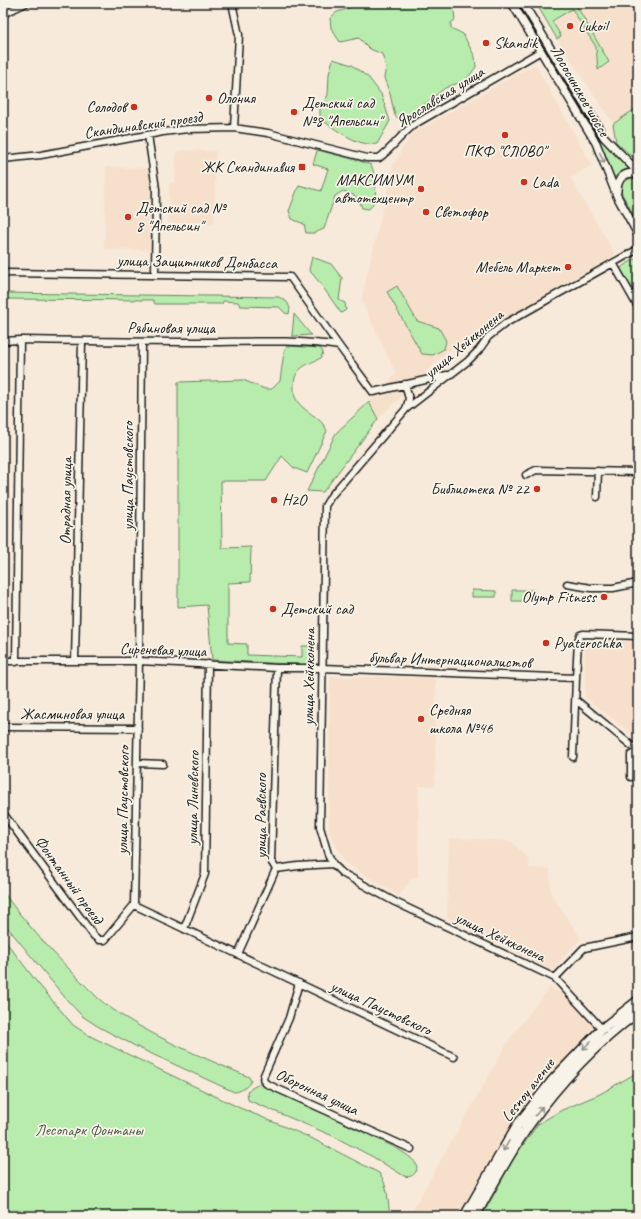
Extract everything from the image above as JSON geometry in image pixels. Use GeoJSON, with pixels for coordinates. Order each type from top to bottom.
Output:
{"type":"FeatureCollection","features":[{"type":"Feature","properties":{"kind":"main road","name":"Lesnoy avenue"},"geometry":{"type":"LineString","coordinates":[[465,1216],[483,1193],[518,1126],[552,1080],[602,1030],[638,1001]]}},
{"type":"Feature","properties":{"kind":"main road","name":"Lesnoy avenue"},"geometry":{"type":"LineString","coordinates":[[492,1177],[542,1107],[574,1070],[608,1037],[638,1012]]}},
{"type":"Feature","properties":{"kind":"main road","name":"Lesnoy avenue"},"geometry":{"type":"LineString","coordinates":[[475,1216],[483,1193]]}},
{"type":"Feature","properties":{"kind":"street"},"geometry":{"type":"LineString","coordinates":[[3,14],[26,3]]}},
{"type":"Feature","properties":{"kind":"street"},"geometry":{"type":"LineString","coordinates":[[232,3],[239,35],[234,128]]}},
{"type":"Feature","properties":{"kind":"street","name":"Лососинское шоссе"},"geometry":{"type":"LineString","coordinates":[[512,3],[596,143],[617,196],[638,234]]}},
{"type":"Feature","properties":{"kind":"street","name":"Лососинское шоссе"},"geometry":{"type":"LineString","coordinates":[[523,3],[604,136],[638,173]]}},
{"type":"Feature","properties":{"kind":"street","name":"Ярославская улица"},"geometry":{"type":"LineString","coordinates":[[379,158],[388,152],[407,130],[415,124],[541,51]]}},
{"type":"Feature","properties":{"kind":"street","name":"Скандинавский проезд"},"geometry":{"type":"LineString","coordinates":[[3,159],[41,155],[188,129],[234,128],[268,133],[367,158],[379,158]]}},
{"type":"Feature","properties":{"kind":"street"},"geometry":{"type":"LineString","coordinates":[[148,135],[156,189],[154,275]]}},
{"type":"Feature","properties":{"kind":"street"},"geometry":{"type":"LineString","coordinates":[[617,196],[617,184],[622,176],[625,174],[638,173]]}},
{"type":"Feature","properties":{"kind":"street","name":"улица Хейкконена"},"geometry":{"type":"LineString","coordinates":[[602,1030],[555,978],[395,902],[342,873],[333,864],[320,827],[325,506],[331,496],[406,409],[468,361],[488,337],[503,325],[638,250]]}},
{"type":"Feature","properties":{"kind":"street"},"geometry":{"type":"LineString","coordinates":[[613,263],[638,307]]}},
{"type":"Feature","properties":{"kind":"street","name":"улица Защитников Донбасса"},"geometry":{"type":"LineString","coordinates":[[3,273],[290,277],[374,392],[450,375]]}},
{"type":"Feature","properties":{"kind":"street"},"geometry":{"type":"LineString","coordinates":[[16,662],[20,340]]}},
{"type":"Feature","properties":{"kind":"street","name":"Рябиновая улица"},"geometry":{"type":"LineString","coordinates":[[3,341],[317,342],[339,346]]}},
{"type":"Feature","properties":{"kind":"street","name":"Отрадная улица"},"geometry":{"type":"LineString","coordinates":[[76,662],[82,341]]}},
{"type":"Feature","properties":{"kind":"street","name":"улица Паустовского"},"geometry":{"type":"LineString","coordinates":[[142,342],[139,661],[134,905],[454,1057]]}},
{"type":"Feature","properties":{"kind":"street"},"geometry":{"type":"LineString","coordinates":[[405,384],[409,399],[406,409]]}},
{"type":"Feature","properties":{"kind":"street"},"geometry":{"type":"LineString","coordinates":[[526,475],[536,470],[638,472]]}},
{"type":"Feature","properties":{"kind":"street"},"geometry":{"type":"LineString","coordinates":[[597,497],[598,471]]}},
{"type":"Feature","properties":{"kind":"street"},"geometry":{"type":"LineString","coordinates":[[567,584],[591,588],[613,588],[638,583]]}},
{"type":"Feature","properties":{"kind":"street"},"geometry":{"type":"LineString","coordinates":[[573,757],[578,641],[580,635],[638,636]]}},
{"type":"Feature","properties":{"kind":"street","name":"Сиреневая улица"},"geometry":{"type":"LineString","coordinates":[[3,661],[139,661],[276,668],[322,668]]}},
{"type":"Feature","properties":{"kind":"street","name":"улица Линевского"},"geometry":{"type":"LineString","coordinates":[[184,929],[205,874],[208,664]]}},
{"type":"Feature","properties":{"kind":"street","name":"улица Раевского"},"geometry":{"type":"LineString","coordinates":[[238,954],[276,869],[270,862],[276,668]]}},
{"type":"Feature","properties":{"kind":"street","name":"бульвар Интернационалистов"},"geometry":{"type":"LineString","coordinates":[[322,668],[576,678]]}},
{"type":"Feature","properties":{"kind":"street"},"geometry":{"type":"LineString","coordinates":[[576,700],[638,751],[631,755],[631,777]]}},
{"type":"Feature","properties":{"kind":"street","name":"Жасминовая улица"},"geometry":{"type":"LineString","coordinates":[[6,727],[138,728]]}},
{"type":"Feature","properties":{"kind":"street"},"geometry":{"type":"LineString","coordinates":[[137,764],[163,764]]}},
{"type":"Feature","properties":{"kind":"street","name":"Фонтанный проезд"},"geometry":{"type":"LineString","coordinates":[[3,813],[94,936],[99,940],[105,940],[134,905]]}},
{"type":"Feature","properties":{"kind":"street"},"geometry":{"type":"LineString","coordinates":[[276,869],[333,864]]}},
{"type":"Feature","properties":{"kind":"street"},"geometry":{"type":"LineString","coordinates":[[555,978],[584,948],[638,937]]}},
{"type":"Feature","properties":{"kind":"street","name":"Оборонная улица"},"geometry":{"type":"LineString","coordinates":[[299,983],[289,1018],[264,1075],[264,1082],[411,1149]]}},
{"type":"Feature","properties":{"kind":"shaded area"},"geometry":{"type":"Polygon","coordinates":[[[575,3],[638,3],[638,107],[613,124],[557,39],[561,36],[552,21],[572,9],[596,47],[598,69],[609,62],[575,3]]]}},
{"type":"Feature","properties":{"kind":"shaded area"},"geometry":{"type":"Polygon","coordinates":[[[535,64],[592,165],[571,178],[616,255],[540,298],[483,333],[448,351],[378,419],[369,402],[396,374],[361,300],[393,165],[411,134],[535,64]],[[397,287],[387,292],[422,354],[417,321],[397,287]]]}},
{"type":"Feature","properties":{"kind":"shaded area","name":"Детский сад № 8 \"Апельсин\""},"geometry":{"type":"Polygon","coordinates":[[[189,150],[216,151],[214,223],[168,223],[169,183],[175,183],[176,152],[189,150]]]}},
{"type":"Feature","properties":{"kind":"shaded area","name":"Детский сад № 8 \"Апельсин\""},"geometry":{"type":"Polygon","coordinates":[[[106,167],[149,168],[152,184],[150,250],[104,249],[106,167]]]}},
{"type":"Feature","properties":{"kind":"shaded area"},"geometry":{"type":"Polygon","coordinates":[[[585,640],[638,641],[638,739],[585,697],[585,640]]]}},
{"type":"Feature","properties":{"kind":"shaded area"},"geometry":{"type":"Polygon","coordinates":[[[330,677],[436,677],[435,786],[419,786],[418,877],[412,878],[399,896],[345,863],[329,832],[330,677]]]}},
{"type":"Feature","properties":{"kind":"shaded area"},"geometry":{"type":"Polygon","coordinates":[[[449,838],[511,841],[529,859],[529,868],[550,869],[551,894],[581,938],[553,970],[447,918],[449,838]]]}},
{"type":"Feature","properties":{"kind":"shaded area"},"geometry":{"type":"Polygon","coordinates":[[[550,987],[566,996],[594,1027],[544,1082],[510,1133],[464,1216],[409,1216],[510,1038],[550,987]]]}},
{"type":"Feature","properties":{"kind":"green space"},"geometry":{"type":"Polygon","coordinates":[[[348,3],[453,3],[455,20],[451,23],[451,28],[463,34],[475,57],[476,67],[466,80],[445,88],[412,114],[401,120],[395,116],[390,94],[384,78],[386,67],[382,54],[370,49],[359,38],[340,42],[331,28],[330,18],[337,12],[350,8],[348,3]]]}},
{"type":"Feature","properties":{"kind":"green space"},"geometry":{"type":"Polygon","coordinates":[[[516,3],[520,3],[601,139],[629,169],[617,174],[614,178],[599,140],[516,3]]]}},
{"type":"Feature","properties":{"kind":"green space"},"geometry":{"type":"Polygon","coordinates":[[[536,3],[546,3],[549,7],[555,3],[575,3],[609,62],[598,70],[596,47],[572,9],[552,21],[561,36],[557,39],[536,3]]]}},
{"type":"Feature","properties":{"kind":"green space"},"geometry":{"type":"Polygon","coordinates":[[[333,59],[352,65],[369,78],[381,94],[390,121],[377,144],[362,143],[354,140],[320,119],[320,109],[328,95],[329,74],[333,59]]]}},
{"type":"Feature","properties":{"kind":"green space"},"geometry":{"type":"Polygon","coordinates":[[[638,107],[638,162],[616,142],[613,124],[638,107]]]}},
{"type":"Feature","properties":{"kind":"green space"},"geometry":{"type":"Polygon","coordinates":[[[319,150],[371,165],[376,188],[374,200],[369,209],[362,208],[356,196],[343,191],[335,196],[324,229],[314,233],[306,233],[304,224],[292,219],[289,211],[299,185],[321,191],[328,169],[313,164],[317,151],[319,150]]]}},
{"type":"Feature","properties":{"kind":"green space"},"geometry":{"type":"Polygon","coordinates":[[[632,178],[638,181],[638,223],[620,190],[623,182],[632,178]]]}},
{"type":"Feature","properties":{"kind":"green space"},"geometry":{"type":"Polygon","coordinates":[[[312,257],[331,264],[342,278],[339,300],[345,303],[346,310],[341,313],[309,270],[312,257]]]}},
{"type":"Feature","properties":{"kind":"green space"},"geometry":{"type":"Polygon","coordinates":[[[635,259],[638,260],[638,302],[620,269],[635,259]]]}},
{"type":"Feature","properties":{"kind":"green space"},"geometry":{"type":"Polygon","coordinates":[[[397,286],[417,321],[439,328],[446,341],[444,349],[433,355],[422,354],[387,292],[397,286]]]}},
{"type":"Feature","properties":{"kind":"green space"},"geometry":{"type":"Polygon","coordinates":[[[3,293],[279,297],[287,302],[290,308],[289,314],[285,313],[279,307],[240,306],[238,302],[223,301],[222,304],[155,304],[153,300],[3,299],[3,293]]]}},
{"type":"Feature","properties":{"kind":"green space"},"geometry":{"type":"Polygon","coordinates":[[[294,314],[311,335],[292,336],[294,314]]]}},
{"type":"Feature","properties":{"kind":"green space"},"geometry":{"type":"Polygon","coordinates":[[[287,346],[320,348],[323,352],[321,358],[306,365],[298,371],[294,381],[294,391],[298,402],[302,407],[321,421],[327,431],[307,473],[294,468],[282,456],[266,481],[221,481],[222,548],[251,547],[250,582],[228,583],[228,643],[247,644],[247,655],[302,657],[302,646],[312,646],[311,665],[212,660],[207,605],[178,607],[178,382],[243,380],[265,389],[272,389],[280,381],[284,352],[287,346]]]}},
{"type":"Feature","properties":{"kind":"green space"},"geometry":{"type":"Polygon","coordinates":[[[369,402],[378,419],[323,492],[307,491],[336,433],[369,402]]]}},
{"type":"Feature","properties":{"kind":"green space"},"geometry":{"type":"Polygon","coordinates":[[[472,590],[496,591],[496,597],[472,597],[472,590]]]}},
{"type":"Feature","properties":{"kind":"green space"},"geometry":{"type":"Polygon","coordinates":[[[512,590],[534,590],[534,601],[512,601],[512,590]]]}},
{"type":"Feature","properties":{"kind":"green space"},"geometry":{"type":"Polygon","coordinates":[[[3,892],[21,916],[51,949],[105,1004],[157,1036],[249,1077],[251,1081],[250,1083],[241,1090],[234,1092],[139,1048],[99,1027],[82,1016],[3,922],[3,892]]]}},
{"type":"Feature","properties":{"kind":"green space","name":"Лесопарк Фонтаны"},"geometry":{"type":"Polygon","coordinates":[[[3,938],[36,981],[73,1025],[90,1036],[240,1108],[309,1137],[379,1173],[386,1188],[390,1216],[3,1216],[3,938]]]}},
{"type":"Feature","properties":{"kind":"green space"},"geometry":{"type":"Polygon","coordinates":[[[638,1072],[638,1216],[482,1216],[514,1158],[538,1124],[562,1110],[600,1094],[638,1072]]]}},
{"type":"Feature","properties":{"kind":"green space"},"geometry":{"type":"Polygon","coordinates":[[[262,1084],[398,1149],[414,1161],[417,1167],[416,1171],[411,1176],[404,1176],[373,1157],[333,1136],[248,1100],[247,1091],[257,1085],[262,1084]]]}},
{"type":"Feature","properties":{"kind":"place","name":"Lukoil"},"geometry":{"type":"Point","coordinates":[570,26]}},
{"type":"Feature","properties":{"kind":"place","name":"Skandik"},"geometry":{"type":"Point","coordinates":[486,43]}},
{"type":"Feature","properties":{"kind":"place","name":"Олония"},"geometry":{"type":"Point","coordinates":[209,98]}},
{"type":"Feature","properties":{"kind":"place","name":"Солодов"},"geometry":{"type":"Point","coordinates":[134,107]}},
{"type":"Feature","properties":{"kind":"place","name":"Детский сад №8 \"Апельсин\""},"geometry":{"type":"Point","coordinates":[294,112]}},
{"type":"Feature","properties":{"kind":"place","name":"ПКФ \"СЛОВО\""},"geometry":{"type":"Point","coordinates":[505,135]}},
{"type":"Feature","properties":{"kind":"place","name":"ЖК Скандинавия"},"geometry":{"type":"Point","coordinates":[302,167]}},
{"type":"Feature","properties":{"kind":"place","name":"Lada"},"geometry":{"type":"Point","coordinates":[524,182]}},
{"type":"Feature","properties":{"kind":"place","name":"МАКСИМУМ автотехцентр"},"geometry":{"type":"Point","coordinates":[421,189]}},
{"type":"Feature","properties":{"kind":"place","name":"Светофор"},"geometry":{"type":"Point","coordinates":[426,212]}},
{"type":"Feature","properties":{"kind":"place","name":"Детский сад № 8 \"Апельсин\""},"geometry":{"type":"Point","coordinates":[128,217]}},
{"type":"Feature","properties":{"kind":"place","name":"Мебель Маркет"},"geometry":{"type":"Point","coordinates":[568,267]}},
{"type":"Feature","properties":{"kind":"place","name":"Библиотека № 22"},"geometry":{"type":"Point","coordinates":[537,489]}},
{"type":"Feature","properties":{"kind":"place","name":"H2O"},"geometry":{"type":"Point","coordinates":[274,500]}},
{"type":"Feature","properties":{"kind":"place","name":"Olymp Fitness"},"geometry":{"type":"Point","coordinates":[604,597]}},
{"type":"Feature","properties":{"kind":"place","name":"Детский сад"},"geometry":{"type":"Point","coordinates":[273,609]}},
{"type":"Feature","properties":{"kind":"place","name":"Pyaterochka"},"geometry":{"type":"Point","coordinates":[546,643]}},
{"type":"Feature","properties":{"kind":"place","name":"Средняя школа №46"},"geometry":{"type":"Point","coordinates":[421,719]}}]}
